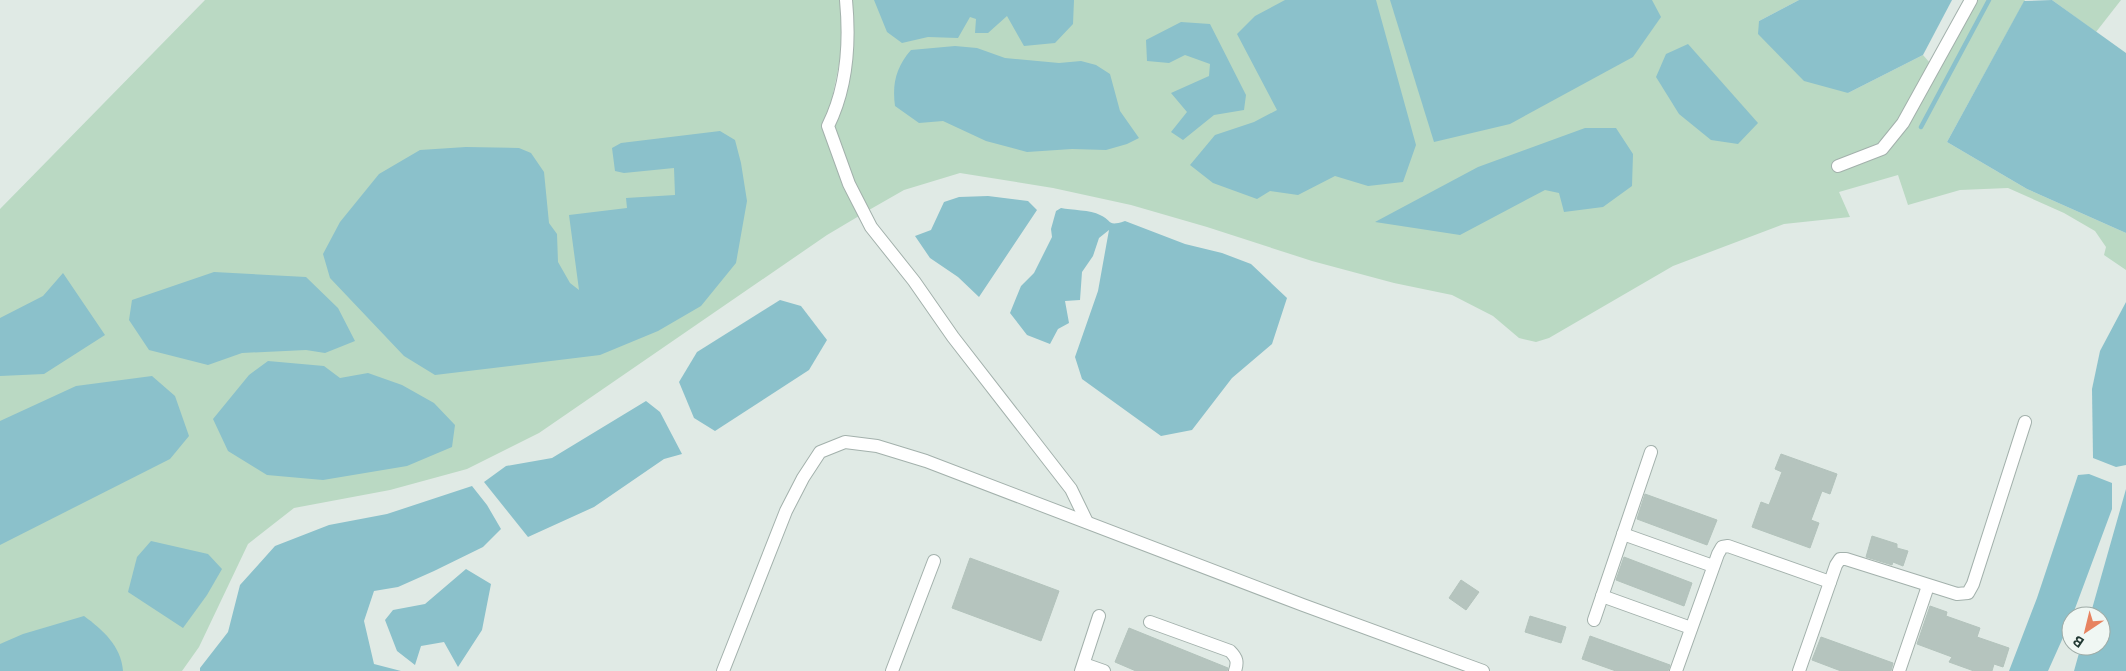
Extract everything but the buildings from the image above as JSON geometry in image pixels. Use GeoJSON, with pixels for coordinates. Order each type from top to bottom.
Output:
{"type":"FeatureCollection","features":[{"type":"Feature","properties":{"kind":"street"},"geometry":{"type":"LineString","coordinates":[[846,0],[849,45],[834,114],[828,126],[849,184],[871,227],[914,281],[953,337],[1071,489],[1087,522]]}},
{"type":"Feature","properties":{"kind":"street"},"geometry":{"type":"LineString","coordinates":[[1838,166],[1882,149],[1903,123],[1971,0]]}},
{"type":"Feature","properties":{"kind":"street"},"geometry":{"type":"LineString","coordinates":[[1801,670],[1830,582],[1840,559],[1846,559],[1957,594],[1968,592],[1973,584],[2025,422]]}},
{"type":"Feature","properties":{"kind":"street"},"geometry":{"type":"LineString","coordinates":[[722,671],[786,512],[803,478],[820,452],[845,442],[877,446],[926,461],[1294,602],[1483,671]]}},
{"type":"Feature","properties":{"kind":"street"},"geometry":{"type":"LineString","coordinates":[[1594,620],[1650,452]]}},
{"type":"Feature","properties":{"kind":"street"},"geometry":{"type":"LineString","coordinates":[[1623,534],[1713,566]]}},
{"type":"Feature","properties":{"kind":"street"},"geometry":{"type":"LineString","coordinates":[[1676,671],[1713,566],[1722,547],[1728,546],[1830,582]]}},
{"type":"Feature","properties":{"kind":"street"},"geometry":{"type":"LineString","coordinates":[[892,671],[934,561]]}},
{"type":"Feature","properties":{"kind":"street"},"geometry":{"type":"LineString","coordinates":[[1899,671],[1928,586]]}},
{"type":"Feature","properties":{"kind":"street"},"geometry":{"type":"LineString","coordinates":[[1602,596],[1691,628]]}},
{"type":"Feature","properties":{"kind":"street"},"geometry":{"type":"LineString","coordinates":[[1099,616],[1082,667],[1104,671]]}},
{"type":"Feature","properties":{"kind":"street"},"geometry":{"type":"LineString","coordinates":[[1150,622],[1230,651],[1238,662],[1236,671]]}},
{"type":"Feature","properties":{"kind":"green space"},"geometry":{"type":"Polygon","coordinates":[[[205,0],[840,0],[843,45],[829,113],[822,126],[843,187],[859,216],[827,235],[539,433],[467,469],[390,490],[294,508],[248,544],[199,647],[182,671],[0,671],[0,209],[205,0]]]}},
{"type":"Feature","properties":{"kind":"green space"},"geometry":{"type":"Polygon","coordinates":[[[851,0],[1799,0],[1759,21],[1848,93],[1923,55],[1930,63],[1977,0],[2025,0],[1947,142],[2027,189],[2126,233],[2126,270],[2104,255],[2106,247],[2095,231],[2064,213],[2008,188],[1960,190],[1908,205],[1898,175],[1839,192],[1850,217],[1784,224],[1673,266],[1549,338],[1536,342],[1519,338],[1493,316],[1452,295],[1394,283],[1312,261],[1131,205],[1053,188],[960,173],[904,190],[869,210],[854,182],[833,127],[839,117],[854,45],[851,0]]]}},
{"type":"Feature","properties":{"kind":"green space"},"geometry":{"type":"Polygon","coordinates":[[[2052,0],[2121,0],[2096,32],[2052,0]]]}},
{"type":"Feature","properties":{"kind":"water"},"geometry":{"type":"Polygon","coordinates":[[[874,0],[1074,0],[1073,24],[1055,43],[1024,46],[1007,16],[988,33],[975,33],[976,19],[970,17],[958,38],[928,37],[902,43],[887,32],[874,0]]]}},
{"type":"Feature","properties":{"kind":"water"},"geometry":{"type":"Polygon","coordinates":[[[1285,0],[1376,0],[1416,145],[1403,182],[1368,186],[1335,176],[1298,195],[1270,191],[1257,199],[1213,183],[1190,165],[1215,135],[1254,122],[1277,110],[1237,34],[1255,16],[1285,0]]]}},
{"type":"Feature","properties":{"kind":"water"},"geometry":{"type":"Polygon","coordinates":[[[1390,0],[1652,0],[1661,17],[1633,57],[1510,124],[1434,142],[1390,0]]]}},
{"type":"Feature","properties":{"kind":"water"},"geometry":{"type":"Polygon","coordinates":[[[1799,0],[1952,0],[1923,55],[1848,93],[1804,81],[1758,34],[1759,21],[1799,0]]]}},
{"type":"Feature","properties":{"kind":"water"},"geometry":{"type":"Polygon","coordinates":[[[2052,0],[2126,53],[2126,233],[2027,189],[1947,142],[2024,1],[2052,0]]]}},
{"type":"Feature","properties":{"kind":"water"},"geometry":{"type":"Polygon","coordinates":[[[1181,22],[1210,24],[1246,95],[1244,110],[1214,115],[1183,140],[1171,132],[1187,112],[1171,93],[1209,76],[1210,64],[1185,55],[1169,63],[1147,61],[1146,40],[1181,22]]]}},
{"type":"Feature","properties":{"kind":"water"},"geometry":{"type":"Polygon","coordinates":[[[1688,44],[1758,123],[1738,144],[1711,140],[1679,114],[1656,77],[1666,54],[1688,44]]]}},
{"type":"Feature","properties":{"kind":"water"},"geometry":{"type":"Polygon","coordinates":[[[955,46],[977,48],[1005,58],[1059,63],[1081,61],[1096,65],[1110,74],[1120,111],[1139,138],[1127,144],[1106,150],[1072,149],[1027,152],[986,141],[943,121],[919,123],[895,106],[894,90],[899,69],[911,50],[955,46]]]}},
{"type":"Feature","properties":{"kind":"water"},"geometry":{"type":"Polygon","coordinates":[[[1585,128],[1616,128],[1633,154],[1632,186],[1603,207],[1564,212],[1559,193],[1545,190],[1460,235],[1375,222],[1478,167],[1585,128]]]}},
{"type":"Feature","properties":{"kind":"water"},"geometry":{"type":"Polygon","coordinates":[[[720,131],[735,140],[747,201],[736,263],[701,306],[658,331],[600,355],[435,375],[404,356],[330,278],[323,254],[340,222],[379,174],[420,150],[466,147],[519,148],[531,153],[544,172],[549,223],[557,234],[558,262],[570,283],[579,290],[569,215],[627,208],[626,198],[675,195],[674,168],[624,173],[615,171],[612,148],[621,143],[720,131]]]}},
{"type":"Feature","properties":{"kind":"water"},"geometry":{"type":"Polygon","coordinates":[[[988,196],[1028,201],[1037,210],[979,297],[958,277],[930,258],[915,236],[931,230],[944,202],[959,197],[988,196]]]}},
{"type":"Feature","properties":{"kind":"water"},"geometry":{"type":"Polygon","coordinates":[[[1061,208],[1096,213],[1113,223],[1125,221],[1185,244],[1222,253],[1251,264],[1287,298],[1272,344],[1232,378],[1192,430],[1161,436],[1082,379],[1075,357],[1098,291],[1109,230],[1099,238],[1093,256],[1082,272],[1080,300],[1065,301],[1069,323],[1058,329],[1050,344],[1027,335],[1010,313],[1021,286],[1034,273],[1052,237],[1051,229],[1056,211],[1061,208]]]}},
{"type":"Feature","properties":{"kind":"water"},"geometry":{"type":"Polygon","coordinates":[[[214,272],[306,277],[338,308],[355,341],[325,353],[306,350],[242,353],[208,365],[149,350],[129,320],[132,300],[214,272]]]}},
{"type":"Feature","properties":{"kind":"water"},"geometry":{"type":"Polygon","coordinates":[[[63,273],[105,335],[44,374],[0,376],[0,318],[43,296],[63,273]]]}},
{"type":"Feature","properties":{"kind":"water"},"geometry":{"type":"Polygon","coordinates":[[[780,300],[801,306],[827,340],[809,370],[715,431],[694,418],[679,382],[697,352],[780,300]]]}},
{"type":"Feature","properties":{"kind":"water"},"geometry":{"type":"Polygon","coordinates":[[[2126,302],[2126,465],[2116,467],[2093,458],[2092,389],[2100,351],[2126,302]]]}},
{"type":"Feature","properties":{"kind":"water"},"geometry":{"type":"Polygon","coordinates":[[[268,361],[324,366],[340,378],[368,373],[402,385],[434,403],[455,425],[452,447],[407,466],[323,480],[267,475],[228,451],[213,419],[249,375],[268,361]]]}},
{"type":"Feature","properties":{"kind":"water"},"geometry":{"type":"Polygon","coordinates":[[[152,376],[175,396],[189,436],[170,459],[0,545],[0,421],[76,386],[152,376]]]}},
{"type":"Feature","properties":{"kind":"water"},"geometry":{"type":"Polygon","coordinates":[[[646,401],[660,412],[682,454],[664,459],[594,507],[528,537],[484,482],[506,466],[552,458],[646,401]]]}},
{"type":"Feature","properties":{"kind":"water"},"geometry":{"type":"Polygon","coordinates":[[[2089,474],[2112,483],[2112,509],[2076,606],[2061,606],[2061,642],[2048,671],[2009,671],[2037,598],[2078,475],[2089,474]]]}},
{"type":"Feature","properties":{"kind":"water"},"geometry":{"type":"Polygon","coordinates":[[[472,486],[487,505],[501,529],[483,547],[434,571],[398,587],[374,591],[364,621],[374,664],[401,671],[200,671],[200,668],[228,632],[240,585],[275,546],[329,525],[387,514],[472,486]]]}},
{"type":"Feature","properties":{"kind":"water"},"geometry":{"type":"Polygon","coordinates":[[[2126,489],[2126,671],[2074,671],[2078,656],[2111,656],[2111,606],[2093,606],[2126,489]]]}},
{"type":"Feature","properties":{"kind":"water"},"geometry":{"type":"Polygon","coordinates":[[[151,541],[208,554],[222,569],[207,595],[183,628],[128,592],[137,557],[151,541]]]}},
{"type":"Feature","properties":{"kind":"water"},"geometry":{"type":"Polygon","coordinates":[[[466,569],[491,584],[482,630],[458,667],[444,642],[421,646],[415,665],[397,651],[385,620],[393,610],[425,604],[466,569]]]}},
{"type":"Feature","properties":{"kind":"water"},"geometry":{"type":"Polygon","coordinates":[[[84,616],[98,627],[115,646],[122,662],[123,671],[0,671],[0,644],[23,634],[84,616]]]}},
{"type":"Feature","properties":{"kind":"waterway"},"geometry":{"type":"LineString","coordinates":[[1921,127],[1989,0]]}}]}
